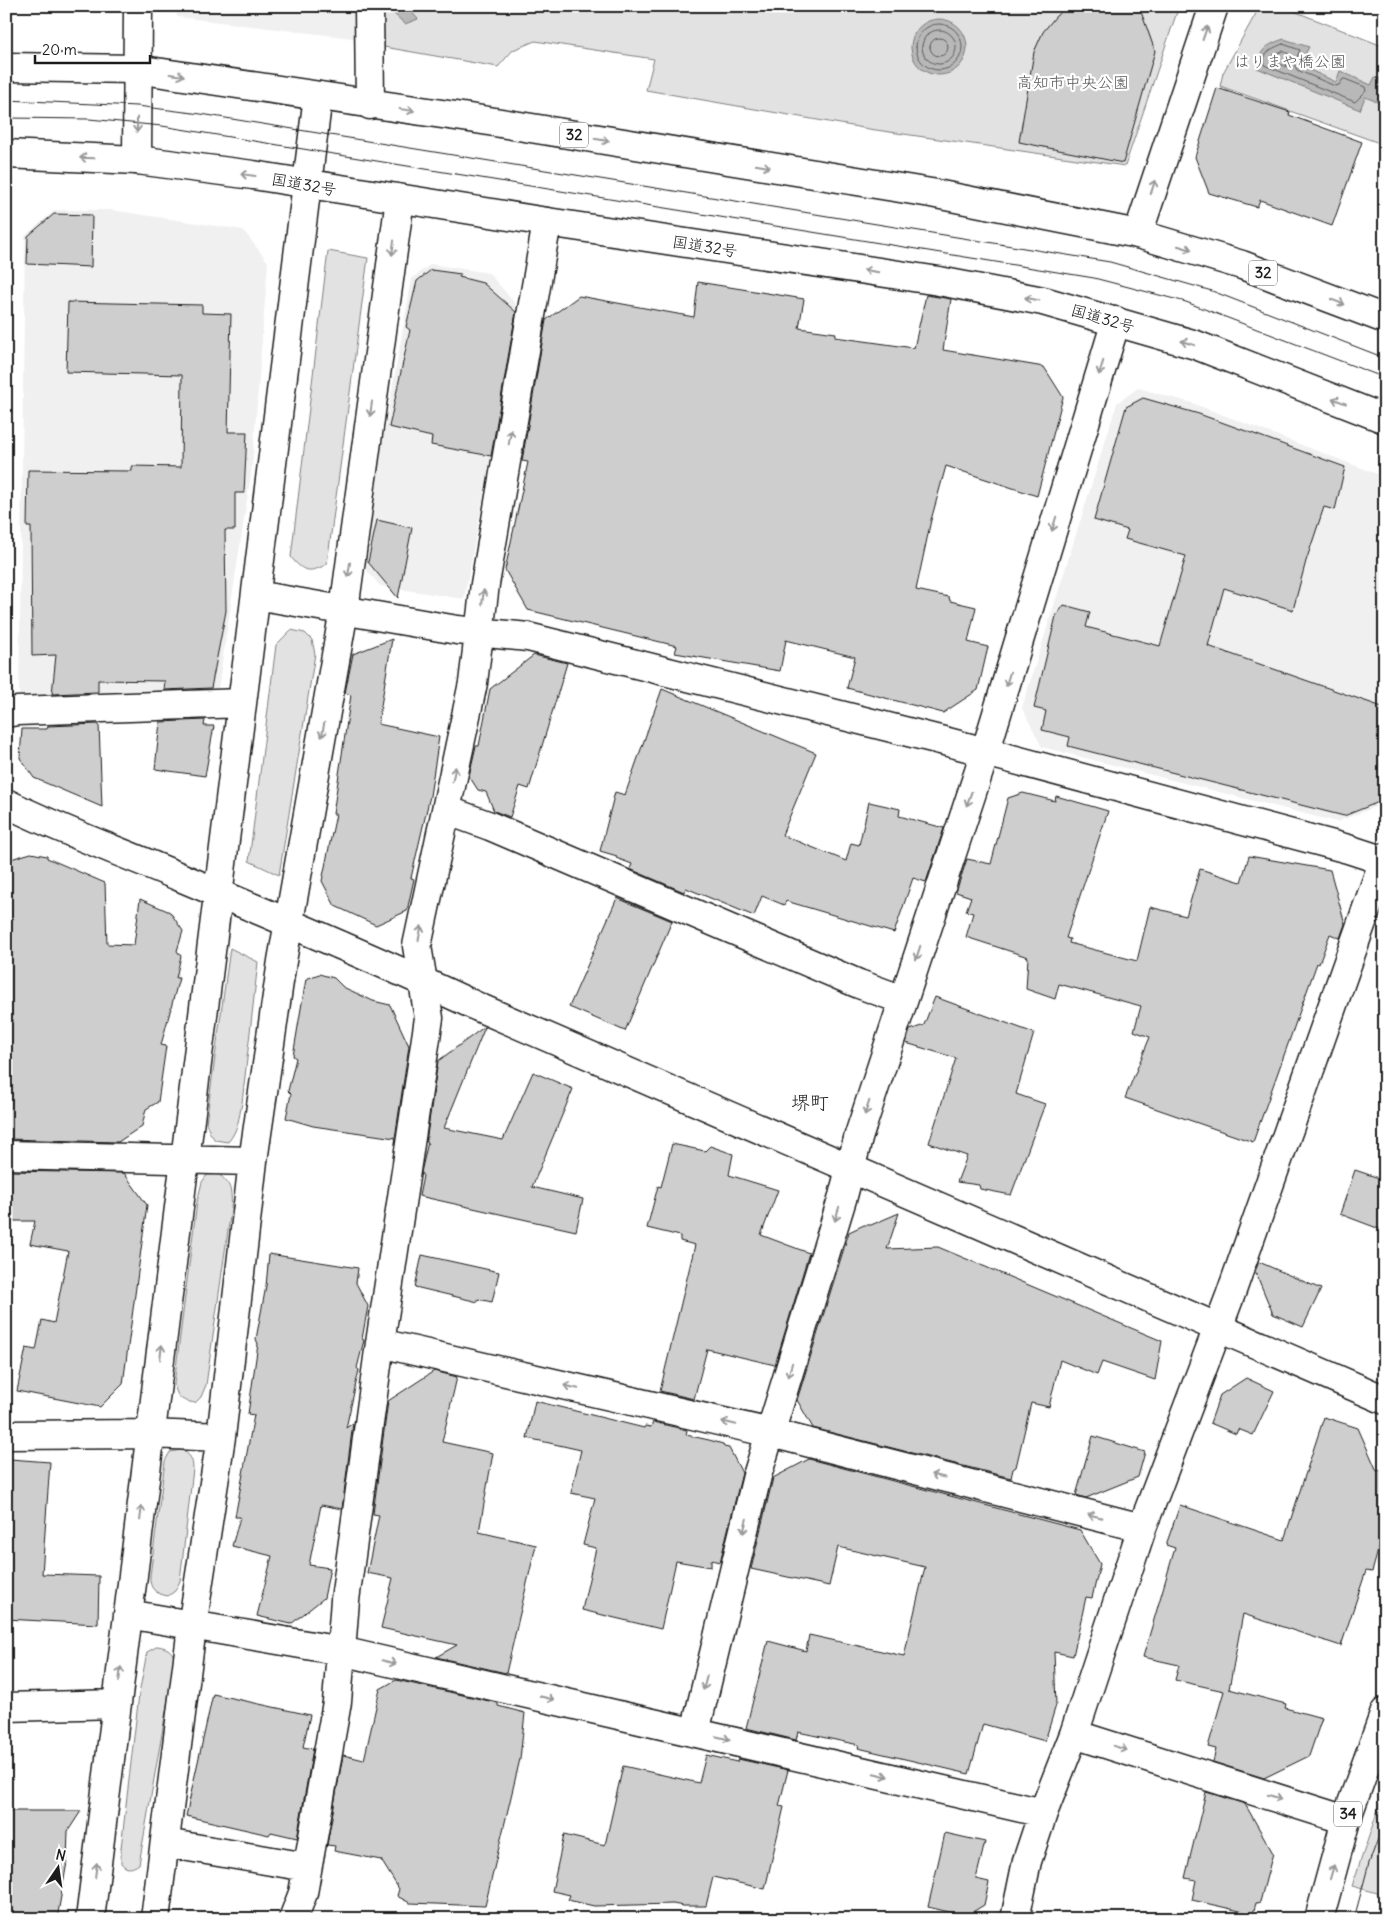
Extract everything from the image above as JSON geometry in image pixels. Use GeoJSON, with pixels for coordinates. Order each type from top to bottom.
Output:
{"type":"FeatureCollection","features":[{"type":"Feature","properties":{"kind":"main road"},"geometry":{"type":"LineString","coordinates":[[137,160],[136,69],[138,6]]}},
{"type":"Feature","properties":{"kind":"main road"},"geometry":{"type":"LineString","coordinates":[[369,6],[370,105]]}},
{"type":"Feature","properties":{"kind":"main road"},"geometry":{"type":"LineString","coordinates":[[1138,234],[1214,6]]}},
{"type":"Feature","properties":{"kind":"main road","name":"32"},"geometry":{"type":"LineString","coordinates":[[6,67],[136,69],[486,121],[921,191],[1138,234],[1242,265],[1385,319]]}},
{"type":"Feature","properties":{"kind":"main road"},"geometry":{"type":"LineString","coordinates":[[90,1919],[318,96]]}},
{"type":"Feature","properties":{"kind":"main road","name":"国道32号"},"geometry":{"type":"LineString","coordinates":[[6,154],[137,160],[939,281],[1043,301],[1196,345],[1385,419]]}},
{"type":"Feature","properties":{"kind":"main road"},"geometry":{"type":"LineString","coordinates":[[155,1919],[192,1627],[221,1436],[254,1161],[288,924],[344,610],[400,200]]}},
{"type":"Feature","properties":{"kind":"main road"},"geometry":{"type":"LineString","coordinates":[[293,1919],[303,1893],[337,1702],[345,1600],[380,1343],[429,1018],[417,946],[473,683],[485,584],[547,222]]}},
{"type":"Feature","properties":{"kind":"main road"},"geometry":{"type":"LineString","coordinates":[[695,1732],[755,1485],[851,1168],[859,1134],[985,753],[1116,322]]}},
{"type":"Feature","properties":{"kind":"main road"},"geometry":{"type":"LineString","coordinates":[[256,594],[458,630],[528,637],[948,742],[1384,860],[1230,1296],[1142,1528],[1074,1734],[1043,1812],[1027,1861],[1015,1919]]}},
{"type":"Feature","properties":{"kind":"main road"},"geometry":{"type":"LineString","coordinates":[[6,713],[17,711],[242,703]]}},
{"type":"Feature","properties":{"kind":"main road"},"geometry":{"type":"LineString","coordinates":[[6,803],[34,817],[423,981],[478,1007],[1385,1400]]}},
{"type":"Feature","properties":{"kind":"main road"},"geometry":{"type":"LineString","coordinates":[[446,810],[490,826],[859,984],[902,1000]]}},
{"type":"Feature","properties":{"kind":"main road"},"geometry":{"type":"LineString","coordinates":[[6,1155],[254,1161]]}},
{"type":"Feature","properties":{"kind":"main road"},"geometry":{"type":"LineString","coordinates":[[380,1343],[771,1433],[1142,1528]]}},
{"type":"Feature","properties":{"kind":"main road"},"geometry":{"type":"LineString","coordinates":[[6,1435],[150,1434],[221,1436]]}},
{"type":"Feature","properties":{"kind":"main road"},"geometry":{"type":"LineString","coordinates":[[128,1614],[192,1627],[341,1651],[1043,1812]]}},
{"type":"Feature","properties":{"kind":"main road"},"geometry":{"type":"LineString","coordinates":[[6,1706],[117,1704]]}},
{"type":"Feature","properties":{"kind":"main road","name":"34"},"geometry":{"type":"LineString","coordinates":[[1319,1919],[1346,1820],[1385,1712]]}},
{"type":"Feature","properties":{"kind":"main road"},"geometry":{"type":"LineString","coordinates":[[1074,1734],[1346,1820]]}},
{"type":"Feature","properties":{"kind":"main road"},"geometry":{"type":"LineString","coordinates":[[165,1843],[308,1867]]}},
{"type":"Feature","properties":{"kind":"shaded area"},"geometry":{"type":"Polygon","coordinates":[[[6,6],[78,6],[76,9],[6,8],[6,6]]]}},
{"type":"Feature","properties":{"kind":"shaded area"},"geometry":{"type":"Polygon","coordinates":[[[170,6],[359,6],[360,39],[178,17],[170,6]]]}},
{"type":"Feature","properties":{"kind":"shaded area"},"geometry":{"type":"Polygon","coordinates":[[[55,210],[111,210],[243,230],[268,262],[252,467],[218,689],[19,697],[25,236],[55,210]]]}},
{"type":"Feature","properties":{"kind":"shaded area"},"geometry":{"type":"Polygon","coordinates":[[[431,264],[489,273],[519,308],[464,599],[380,586],[361,564],[412,278],[431,264]]]}},
{"type":"Feature","properties":{"kind":"shaded area"},"geometry":{"type":"Polygon","coordinates":[[[1138,388],[1192,403],[1385,477],[1385,800],[1383,804],[1337,822],[1042,747],[1022,708],[1117,403],[1138,388]]]}},
{"type":"Feature","properties":{"kind":"green space","name":"高知市中央公園"},"geometry":{"type":"Polygon","coordinates":[[[383,6],[1179,6],[1125,166],[869,129],[646,90],[654,59],[535,41],[513,50],[498,67],[384,47],[383,6]]]}},
{"type":"Feature","properties":{"kind":"green space","name":"はりまや橋公園"},"geometry":{"type":"Polygon","coordinates":[[[1260,6],[1281,6],[1385,47],[1385,145],[1220,86],[1223,73],[1260,6]]]}},
{"type":"Feature","properties":{"kind":"green space"},"geometry":{"type":"Polygon","coordinates":[[[328,251],[368,258],[327,564],[308,570],[299,566],[291,557],[328,251]]]}},
{"type":"Feature","properties":{"kind":"green space"},"geometry":{"type":"Polygon","coordinates":[[[291,630],[305,633],[312,640],[315,654],[279,875],[249,861],[276,645],[291,630]]]}},
{"type":"Feature","properties":{"kind":"green space"},"geometry":{"type":"Polygon","coordinates":[[[230,948],[258,962],[242,1103],[236,1129],[228,1142],[215,1140],[206,1123],[230,948]]]}},
{"type":"Feature","properties":{"kind":"green space"},"geometry":{"type":"Polygon","coordinates":[[[218,1174],[229,1185],[231,1209],[206,1385],[201,1397],[195,1403],[180,1398],[174,1384],[197,1202],[202,1182],[207,1175],[218,1174]]]}},
{"type":"Feature","properties":{"kind":"green space"},"geometry":{"type":"Polygon","coordinates":[[[181,1450],[190,1457],[193,1469],[180,1581],[175,1591],[168,1596],[160,1594],[152,1588],[150,1576],[165,1461],[170,1452],[181,1450]]]}},
{"type":"Feature","properties":{"kind":"green space"},"geometry":{"type":"Polygon","coordinates":[[[158,1646],[169,1650],[175,1660],[139,1864],[132,1868],[127,1868],[121,1863],[121,1848],[139,1694],[147,1652],[158,1646]]]}},
{"type":"Feature","properties":{"kind":"green space"},"geometry":{"type":"Polygon","coordinates":[[[1385,1789],[1385,1895],[1352,1886],[1385,1789]]]}},
{"type":"Feature","properties":{"kind":"water"},"geometry":{"type":"Polygon","coordinates":[[[395,6],[406,6],[418,19],[405,24],[394,14],[395,6]]]}},
{"type":"Feature","properties":{"kind":"water"},"geometry":{"type":"Polygon","coordinates":[[[933,19],[945,19],[955,23],[963,31],[967,47],[963,63],[955,71],[945,75],[933,75],[923,71],[915,63],[911,53],[911,41],[915,31],[923,23],[933,19]]]}},
{"type":"Feature","properties":{"kind":"water"},"geometry":{"type":"Polygon","coordinates":[[[1284,39],[1309,47],[1299,65],[1336,82],[1340,71],[1371,85],[1375,77],[1385,81],[1385,105],[1365,97],[1360,110],[1257,68],[1262,52],[1273,43],[1284,39]]]}},
{"type":"Feature","properties":{"kind":"building"},"geometry":{"type":"Polygon","coordinates":[[[1068,6],[1139,6],[1155,51],[1123,163],[1019,142],[1034,52],[1043,32],[1056,16],[1068,6]]]}},
{"type":"Feature","properties":{"kind":"building"},"geometry":{"type":"Polygon","coordinates":[[[1217,88],[1290,112],[1289,115],[1362,142],[1332,226],[1260,200],[1257,207],[1209,193],[1195,157],[1217,88]]]}},
{"type":"Feature","properties":{"kind":"building"},"geometry":{"type":"Polygon","coordinates":[[[54,214],[92,215],[91,267],[27,264],[28,236],[54,214]]]}},
{"type":"Feature","properties":{"kind":"building"},"geometry":{"type":"Polygon","coordinates":[[[431,270],[461,274],[459,277],[483,283],[516,312],[491,456],[431,445],[432,437],[389,427],[410,330],[406,327],[417,281],[431,270]]]}},
{"type":"Feature","properties":{"kind":"building"},"geometry":{"type":"Polygon","coordinates":[[[698,282],[804,299],[799,328],[836,333],[835,337],[914,348],[926,295],[951,299],[943,350],[1044,367],[1063,397],[1037,496],[946,466],[931,520],[916,590],[949,597],[950,601],[976,607],[968,642],[988,647],[978,690],[943,713],[847,688],[855,657],[786,640],[780,671],[675,653],[677,646],[528,610],[505,570],[528,462],[522,461],[546,320],[579,296],[694,317],[698,282]]]}},
{"type":"Feature","properties":{"kind":"building"},"geometry":{"type":"Polygon","coordinates":[[[68,302],[202,305],[202,313],[231,314],[228,432],[247,432],[244,493],[235,493],[235,530],[225,530],[226,611],[211,688],[164,690],[165,681],[98,680],[98,692],[52,694],[56,655],[32,656],[31,527],[27,527],[28,470],[132,471],[132,466],[181,467],[182,375],[66,372],[68,302]]]}},
{"type":"Feature","properties":{"kind":"building"},"geometry":{"type":"Polygon","coordinates":[[[1143,398],[1199,414],[1345,467],[1335,510],[1324,507],[1306,561],[1293,610],[1224,588],[1208,646],[1385,708],[1385,784],[1379,802],[1344,816],[1068,746],[1070,737],[1042,730],[1046,711],[1034,708],[1056,616],[1064,605],[1090,612],[1086,627],[1160,646],[1186,556],[1125,539],[1128,530],[1094,520],[1126,407],[1143,398]]]}},
{"type":"Feature","properties":{"kind":"building"},"geometry":{"type":"Polygon","coordinates":[[[377,520],[412,528],[398,598],[368,562],[377,520]]]}},
{"type":"Feature","properties":{"kind":"building"},"geometry":{"type":"Polygon","coordinates":[[[392,639],[378,724],[439,737],[430,796],[411,878],[414,879],[407,911],[376,925],[335,906],[322,881],[336,814],[333,814],[351,695],[345,693],[353,654],[392,639]]]}},
{"type":"Feature","properties":{"kind":"building"},"geometry":{"type":"Polygon","coordinates":[[[534,655],[567,663],[529,789],[520,786],[510,817],[494,811],[486,792],[478,790],[469,776],[476,746],[479,746],[490,689],[534,655]]]}},
{"type":"Feature","properties":{"kind":"building"},"geometry":{"type":"Polygon","coordinates":[[[662,689],[816,753],[782,835],[846,861],[851,843],[859,845],[869,802],[900,809],[899,816],[944,828],[926,882],[913,878],[894,933],[786,901],[784,905],[762,896],[754,916],[686,888],[684,892],[630,869],[632,864],[616,858],[617,856],[600,851],[615,792],[625,795],[662,689]]]}},
{"type":"Feature","properties":{"kind":"building"},"geometry":{"type":"Polygon","coordinates":[[[205,720],[204,726],[214,726],[205,776],[155,769],[160,722],[205,720]]]}},
{"type":"Feature","properties":{"kind":"building"},"geometry":{"type":"Polygon","coordinates":[[[99,724],[102,807],[34,778],[20,758],[22,729],[47,729],[48,726],[99,724]]]}},
{"type":"Feature","properties":{"kind":"building"},"geometry":{"type":"Polygon","coordinates":[[[1023,793],[1055,801],[1056,796],[1108,811],[1066,938],[1070,939],[1069,943],[1137,961],[1150,907],[1186,916],[1200,869],[1241,882],[1249,856],[1330,870],[1345,924],[1340,938],[1330,934],[1319,964],[1317,963],[1253,1142],[1125,1098],[1150,1037],[1134,1031],[1141,1006],[1059,984],[1055,999],[1026,989],[1028,957],[966,937],[973,913],[966,911],[971,897],[956,892],[967,859],[991,864],[1008,798],[1023,793]]]}},
{"type":"Feature","properties":{"kind":"building"},"geometry":{"type":"Polygon","coordinates":[[[31,853],[47,856],[47,858],[105,883],[107,944],[134,945],[140,899],[170,912],[183,931],[177,951],[181,956],[176,978],[179,978],[161,1045],[166,1046],[158,1102],[146,1109],[142,1126],[118,1142],[6,1139],[6,888],[11,859],[31,853]]]}},
{"type":"Feature","properties":{"kind":"building"},"geometry":{"type":"Polygon","coordinates":[[[617,898],[672,921],[625,1031],[569,1007],[617,898]]]}},
{"type":"Feature","properties":{"kind":"building"},"geometry":{"type":"Polygon","coordinates":[[[319,974],[334,978],[343,987],[373,1001],[390,1005],[409,1046],[395,1138],[313,1126],[286,1118],[291,1094],[288,1091],[296,1058],[293,1056],[306,979],[319,974]]]}},
{"type":"Feature","properties":{"kind":"building"},"geometry":{"type":"Polygon","coordinates":[[[935,997],[1034,1033],[1016,1094],[1045,1104],[1011,1195],[980,1189],[979,1185],[957,1182],[967,1156],[929,1143],[956,1058],[906,1043],[910,1030],[924,1025],[935,997]]]}},
{"type":"Feature","properties":{"kind":"building"},"geometry":{"type":"Polygon","coordinates":[[[484,1027],[444,1128],[503,1140],[533,1072],[573,1089],[532,1187],[583,1199],[576,1231],[419,1196],[438,1061],[484,1027]]]}},
{"type":"Feature","properties":{"kind":"building"},"geometry":{"type":"Polygon","coordinates":[[[672,1144],[705,1151],[710,1146],[733,1154],[729,1175],[778,1190],[761,1235],[809,1253],[775,1365],[707,1349],[694,1399],[660,1391],[695,1245],[680,1241],[680,1236],[647,1228],[658,1186],[661,1187],[672,1144]]]}},
{"type":"Feature","properties":{"kind":"building"},"geometry":{"type":"Polygon","coordinates":[[[1355,1170],[1385,1180],[1385,1231],[1340,1214],[1355,1170]]]}},
{"type":"Feature","properties":{"kind":"building"},"geometry":{"type":"Polygon","coordinates":[[[6,1171],[124,1173],[147,1205],[123,1384],[100,1407],[17,1391],[26,1348],[36,1350],[42,1320],[54,1323],[68,1251],[30,1244],[35,1221],[6,1221],[6,1171]]]}},
{"type":"Feature","properties":{"kind":"building"},"geometry":{"type":"Polygon","coordinates":[[[899,1213],[887,1249],[938,1247],[1162,1341],[1155,1380],[1102,1362],[1097,1375],[1060,1360],[1049,1407],[1031,1403],[1016,1467],[1013,1469],[1011,1478],[813,1428],[797,1400],[849,1232],[899,1213]]]}},
{"type":"Feature","properties":{"kind":"building"},"geometry":{"type":"Polygon","coordinates":[[[269,1254],[358,1268],[356,1283],[368,1306],[362,1339],[364,1340],[357,1368],[359,1370],[346,1428],[353,1423],[342,1509],[321,1505],[309,1565],[330,1568],[324,1598],[291,1624],[257,1616],[272,1556],[232,1546],[240,1517],[235,1517],[254,1415],[248,1414],[258,1344],[256,1339],[266,1286],[269,1254]]]}},
{"type":"Feature","properties":{"kind":"building"},"geometry":{"type":"Polygon","coordinates":[[[422,1255],[499,1272],[492,1302],[478,1299],[478,1302],[415,1287],[422,1255]]]}},
{"type":"Feature","properties":{"kind":"building"},"geometry":{"type":"Polygon","coordinates":[[[1259,1262],[1321,1289],[1303,1327],[1273,1314],[1255,1271],[1259,1262]]]}},
{"type":"Feature","properties":{"kind":"building"},"geometry":{"type":"Polygon","coordinates":[[[434,1371],[457,1377],[442,1442],[493,1453],[479,1532],[536,1545],[506,1673],[436,1657],[457,1645],[381,1628],[393,1578],[367,1573],[379,1515],[373,1514],[388,1401],[434,1371]]]}},
{"type":"Feature","properties":{"kind":"building"},"geometry":{"type":"Polygon","coordinates":[[[1246,1378],[1274,1391],[1253,1435],[1238,1429],[1236,1434],[1210,1423],[1220,1395],[1246,1378]]]}},
{"type":"Feature","properties":{"kind":"building"},"geometry":{"type":"Polygon","coordinates":[[[535,1401],[644,1428],[645,1426],[651,1427],[653,1422],[687,1430],[686,1435],[723,1444],[724,1447],[729,1448],[742,1473],[720,1562],[711,1560],[711,1567],[676,1561],[661,1629],[582,1610],[596,1548],[583,1545],[595,1498],[571,1493],[581,1450],[527,1438],[535,1401]]]}},
{"type":"Feature","properties":{"kind":"building"},"geometry":{"type":"Polygon","coordinates":[[[1324,1417],[1358,1428],[1377,1471],[1385,1468],[1385,1526],[1372,1572],[1366,1571],[1341,1646],[1243,1614],[1229,1689],[1286,1704],[1285,1708],[1322,1718],[1309,1756],[1264,1778],[1213,1762],[1216,1749],[1208,1747],[1224,1691],[1175,1680],[1179,1665],[1143,1657],[1175,1548],[1166,1545],[1180,1505],[1284,1540],[1324,1417]]]}},
{"type":"Feature","properties":{"kind":"building"},"geometry":{"type":"Polygon","coordinates":[[[1093,1436],[1145,1452],[1138,1477],[1086,1498],[1076,1495],[1093,1436]]]}},
{"type":"Feature","properties":{"kind":"building"},"geometry":{"type":"Polygon","coordinates":[[[809,1459],[1080,1530],[1100,1564],[1092,1598],[1086,1597],[1073,1656],[1054,1652],[1056,1705],[1045,1741],[983,1724],[969,1774],[858,1748],[859,1745],[798,1732],[796,1740],[746,1728],[768,1641],[806,1651],[809,1635],[904,1656],[925,1567],[838,1547],[829,1586],[751,1569],[773,1478],[809,1459]]]}},
{"type":"Feature","properties":{"kind":"building"},"geometry":{"type":"Polygon","coordinates":[[[6,1460],[50,1462],[42,1574],[99,1576],[98,1624],[6,1619],[6,1460]]]}},
{"type":"Feature","properties":{"kind":"building"},"geometry":{"type":"Polygon","coordinates":[[[396,1680],[498,1703],[498,1706],[525,1713],[520,1759],[485,1906],[410,1903],[397,1896],[399,1889],[381,1860],[334,1851],[335,1846],[327,1845],[343,1755],[364,1760],[380,1689],[396,1680]]]}},
{"type":"Feature","properties":{"kind":"building"},"geometry":{"type":"Polygon","coordinates":[[[213,1694],[310,1715],[303,1747],[313,1749],[297,1838],[271,1832],[269,1835],[186,1816],[213,1694]]]}},
{"type":"Feature","properties":{"kind":"building"},"geometry":{"type":"Polygon","coordinates":[[[706,1755],[737,1762],[738,1759],[788,1770],[779,1806],[784,1807],[765,1889],[713,1877],[706,1906],[673,1904],[594,1906],[568,1900],[570,1895],[552,1891],[564,1835],[605,1845],[623,1766],[699,1783],[706,1755]]]}},
{"type":"Feature","properties":{"kind":"building"},"geometry":{"type":"Polygon","coordinates":[[[1206,1792],[1245,1804],[1273,1853],[1260,1902],[1256,1903],[1253,1914],[1192,1900],[1196,1880],[1185,1878],[1206,1792]]]}},
{"type":"Feature","properties":{"kind":"building"},"geometry":{"type":"Polygon","coordinates":[[[6,1811],[81,1811],[68,1831],[67,1862],[57,1919],[6,1919],[6,1811]]]}},
{"type":"Feature","properties":{"kind":"building"},"geometry":{"type":"Polygon","coordinates":[[[945,1833],[985,1842],[976,1879],[989,1882],[984,1905],[966,1916],[928,1907],[945,1833]]]}},
{"type":"Feature","properties":{"kind":"tram line"},"geometry":{"type":"LineString","coordinates":[[6,100],[137,106],[201,114],[1110,262],[1212,291],[1385,358]]}},
{"type":"Feature","properties":{"kind":"tram line"},"geometry":{"type":"LineString","coordinates":[[6,118],[89,119],[162,126],[1094,278],[1186,302],[1385,378]]}},
{"type":"Feature","properties":{"kind":"tram line"},"geometry":{"type":"LineString","coordinates":[[1354,1919],[1369,1863],[1385,1820]]}},
{"type":"Feature","properties":{"kind":"tram line"},"geometry":{"type":"LineString","coordinates":[[1375,1919],[1385,1883]]}},
{"type":"Feature","properties":{"kind":"district","name":"堺町"},"geometry":{"type":"Point","coordinates":[810,1102]}}]}
